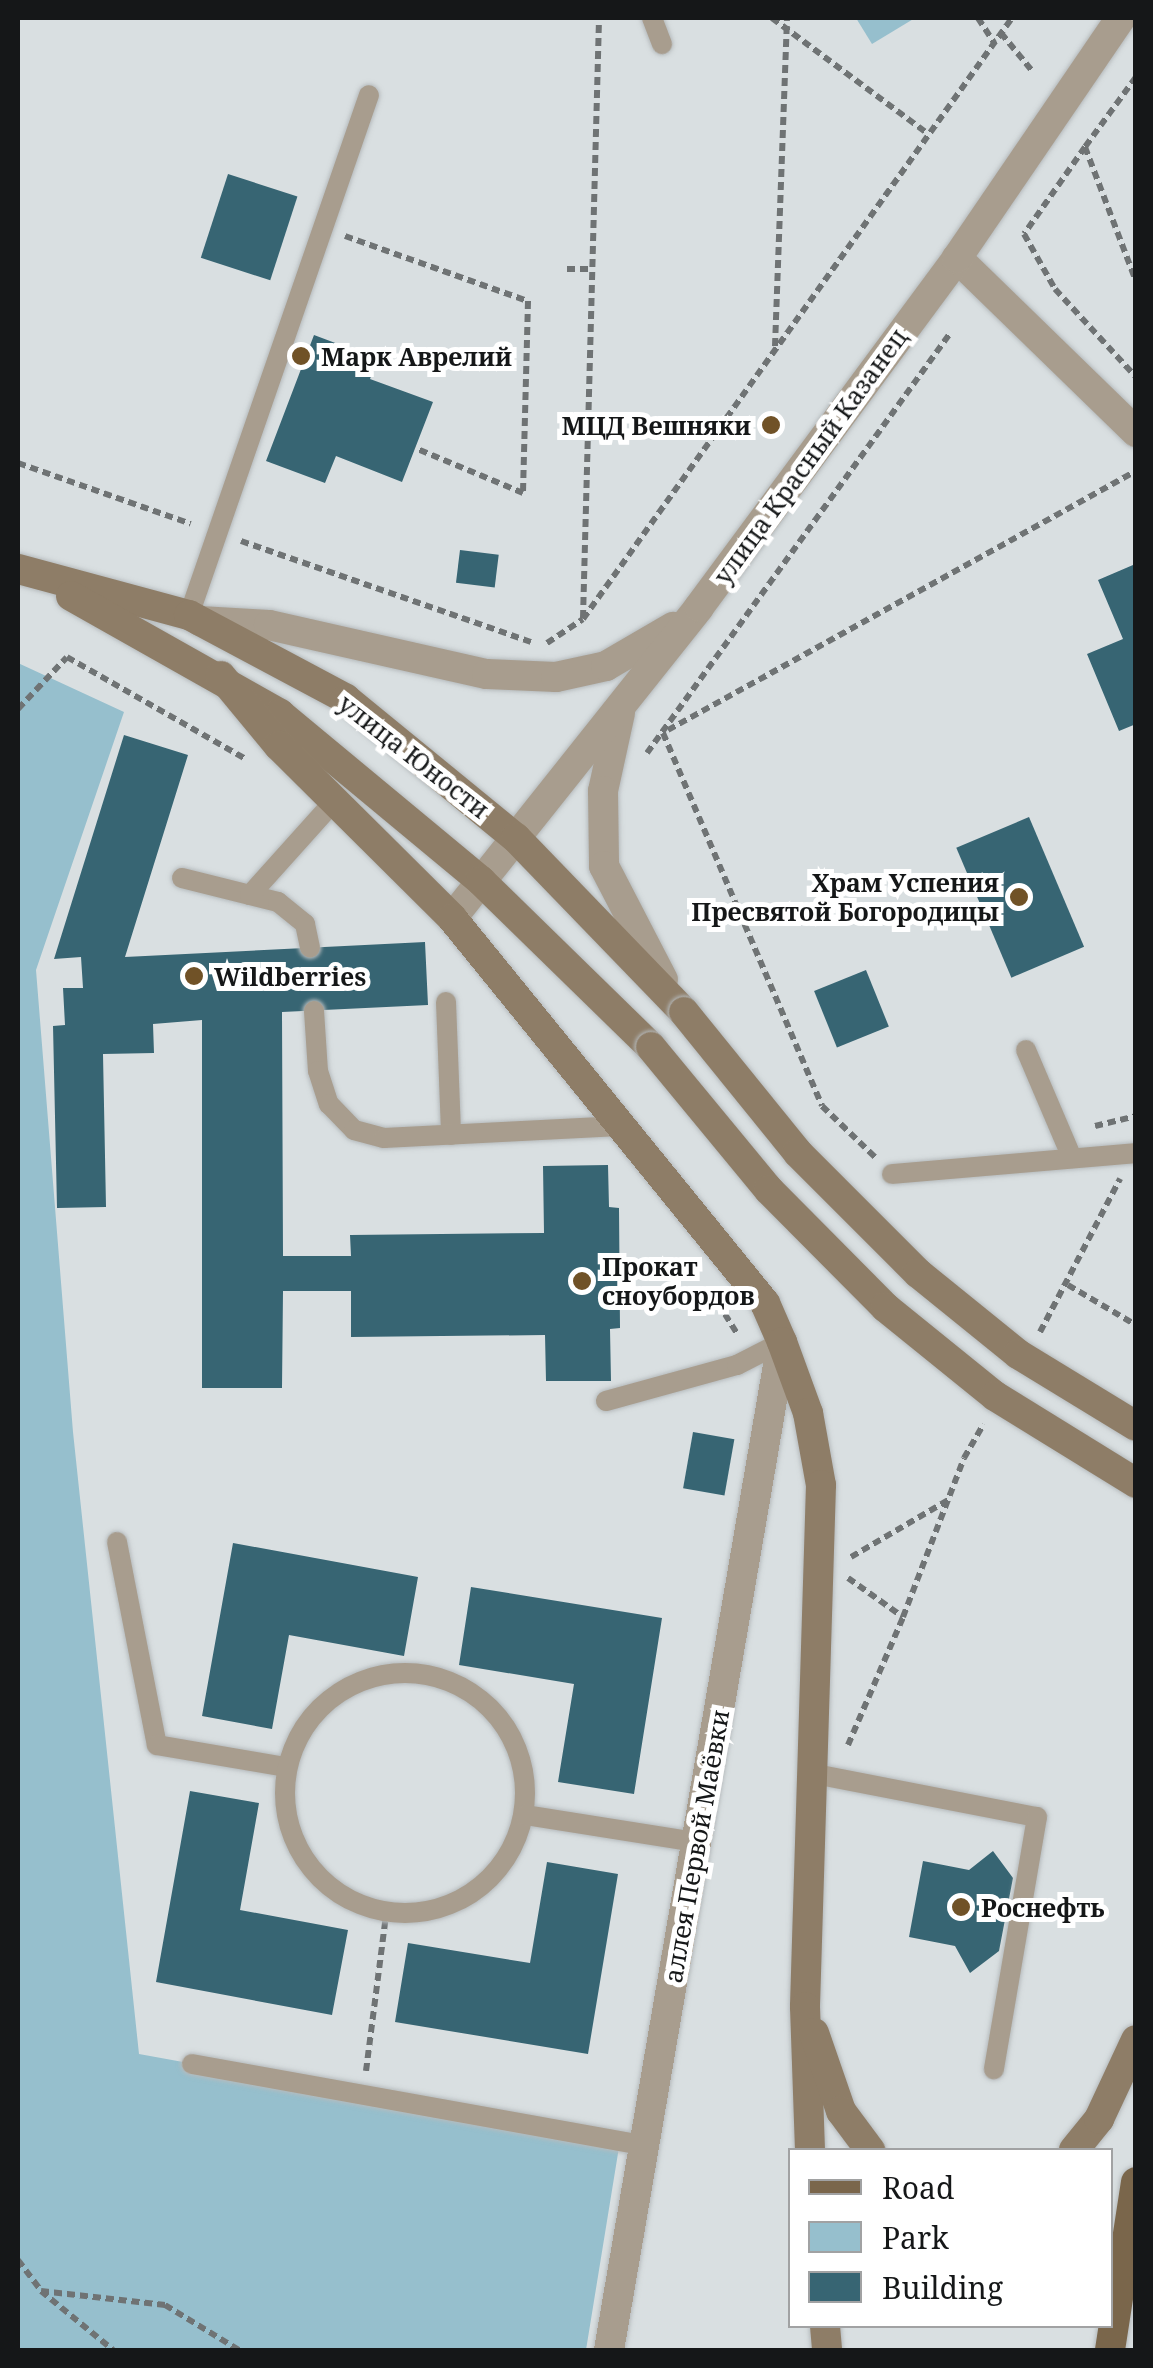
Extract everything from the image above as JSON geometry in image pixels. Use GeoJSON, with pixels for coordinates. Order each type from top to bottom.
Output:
{"type":"FeatureCollection","features":[{"type":"Feature","properties":{"kind":"main road","name":"улица Юности"},"geometry":{"type":"LineString","coordinates":[[23,571],[194,618],[346,699],[516,838],[684,1012],[798,1153],[918,1274],[1018,1354],[1136,1426]]}},
{"type":"Feature","properties":{"kind":"main road","name":"улица Юности"},"geometry":{"type":"LineString","coordinates":[[23,571],[220,676],[347,766],[480,882],[650,1046],[769,1190],[885,1308],[995,1396],[1136,1483]]}},
{"type":"Feature","properties":{"kind":"main road"},"geometry":{"type":"LineString","coordinates":[[220,676],[279,746],[452,918],[765,1303],[782,1342],[808,1414],[821,1485],[822,1775],[806,2007],[810,2148]]}},
{"type":"Feature","properties":{"kind":"main road"},"geometry":{"type":"LineString","coordinates":[[806,2007],[841,2112],[868,2148]]}},
{"type":"Feature","properties":{"kind":"main road"},"geometry":{"type":"LineString","coordinates":[[1076,2148],[1099,2119],[1136,2040]]}},
{"type":"Feature","properties":{"kind":"main road"},"geometry":{"type":"LineString","coordinates":[[1110,2350],[1136,2182]]}},
{"type":"Feature","properties":{"kind":"street","name":"улица Красный Казанец"},"geometry":{"type":"LineString","coordinates":[[452,918],[699,608],[957,258],[1121,18]]}},
{"type":"Feature","properties":{"kind":"street"},"geometry":{"type":"LineString","coordinates":[[957,258],[1136,432]]}},
{"type":"Feature","properties":{"kind":"street"},"geometry":{"type":"LineString","coordinates":[[194,618],[268,625],[487,674],[556,677],[606,666],[652,643],[699,608]]}},
{"type":"Feature","properties":{"kind":"street"},"geometry":{"type":"LineString","coordinates":[[622,707],[602,791],[604,866],[634,933],[684,1012]]}},
{"type":"Feature","properties":{"kind":"street","name":"аллея Первой Маёвки"},"geometry":{"type":"LineString","coordinates":[[609,2350],[782,1342]]}},
{"type":"Feature","properties":{"kind":"lane"},"geometry":{"type":"LineString","coordinates":[[652,18],[662,44]]}},
{"type":"Feature","properties":{"kind":"lane"},"geometry":{"type":"LineString","coordinates":[[194,618],[214,532],[325,229],[369,96]]}},
{"type":"Feature","properties":{"kind":"lane"},"geometry":{"type":"LineString","coordinates":[[250,895],[336,799]]}},
{"type":"Feature","properties":{"kind":"lane"},"geometry":{"type":"LineString","coordinates":[[182,878],[278,902],[306,924],[310,948]]}},
{"type":"Feature","properties":{"kind":"lane"},"geometry":{"type":"LineString","coordinates":[[446,1002],[451,1136]]}},
{"type":"Feature","properties":{"kind":"lane"},"geometry":{"type":"LineString","coordinates":[[314,1010],[318,1071],[329,1104],[354,1130],[384,1138],[620,1126]]}},
{"type":"Feature","properties":{"kind":"lane"},"geometry":{"type":"LineString","coordinates":[[1026,1050],[1072,1158]]}},
{"type":"Feature","properties":{"kind":"lane"},"geometry":{"type":"LineString","coordinates":[[892,1174],[1134,1153]]}},
{"type":"Feature","properties":{"kind":"lane"},"geometry":{"type":"LineString","coordinates":[[606,1400],[749,1360],[782,1342]]}},
{"type":"Feature","properties":{"kind":"lane"},"geometry":{"type":"LineString","coordinates":[[117,1542],[158,1745],[286,1768]]}},
{"type":"Feature","properties":{"kind":"lane"},"geometry":{"type":"LineString","coordinates":[[402,1671],[454,1682],[497,1714],[522,1761],[525,1815],[499,1872],[448,1908],[386,1914],[340,1896],[304,1862],[285,1817],[286,1768],[308,1719],[349,1684],[402,1671]]}},
{"type":"Feature","properties":{"kind":"lane"},"geometry":{"type":"LineString","coordinates":[[822,1775],[1037,1817],[994,2069]]}},
{"type":"Feature","properties":{"kind":"lane"},"geometry":{"type":"LineString","coordinates":[[525,1815],[696,1842]]}},
{"type":"Feature","properties":{"kind":"lane"},"geometry":{"type":"LineString","coordinates":[[192,2064],[644,2145]]}},
{"type":"Feature","properties":{"kind":"path"},"geometry":{"type":"LineString","coordinates":[[583,619],[600,18]]}},
{"type":"Feature","properties":{"kind":"path"},"geometry":{"type":"LineString","coordinates":[[772,18],[928,134]]}},
{"type":"Feature","properties":{"kind":"path"},"geometry":{"type":"LineString","coordinates":[[776,347],[787,18]]}},
{"type":"Feature","properties":{"kind":"path"},"geometry":{"type":"LineString","coordinates":[[978,18],[994,43]]}},
{"type":"Feature","properties":{"kind":"path"},"geometry":{"type":"LineString","coordinates":[[18,463],[542,646],[583,619],[1012,18]]}},
{"type":"Feature","properties":{"kind":"path"},"geometry":{"type":"LineString","coordinates":[[1001,33],[1033,72]]}},
{"type":"Feature","properties":{"kind":"path"},"geometry":{"type":"LineString","coordinates":[[1136,77],[1024,234],[1055,290],[1136,377]]}},
{"type":"Feature","properties":{"kind":"path"},"geometry":{"type":"LineString","coordinates":[[1085,147],[1136,281]]}},
{"type":"Feature","properties":{"kind":"path"},"geometry":{"type":"LineString","coordinates":[[325,229],[528,301],[522,493],[416,448]]}},
{"type":"Feature","properties":{"kind":"path"},"geometry":{"type":"LineString","coordinates":[[567,270],[590,269]]}},
{"type":"Feature","properties":{"kind":"path"},"geometry":{"type":"LineString","coordinates":[[663,733],[951,332]]}},
{"type":"Feature","properties":{"kind":"path"},"geometry":{"type":"LineString","coordinates":[[663,733],[1136,471]]}},
{"type":"Feature","properties":{"kind":"path"},"geometry":{"type":"LineString","coordinates":[[19,707],[67,657],[258,766]]}},
{"type":"Feature","properties":{"kind":"path"},"geometry":{"type":"LineString","coordinates":[[663,733],[822,1106],[892,1174]]}},
{"type":"Feature","properties":{"kind":"path"},"geometry":{"type":"LineString","coordinates":[[1062,1134],[1136,1116]]}},
{"type":"Feature","properties":{"kind":"path"},"geometry":{"type":"LineString","coordinates":[[1134,1153],[1068,1285],[1136,1325]]}},
{"type":"Feature","properties":{"kind":"path"},"geometry":{"type":"LineString","coordinates":[[712,1294],[749,1360]]}},
{"type":"Feature","properties":{"kind":"path"},"geometry":{"type":"LineString","coordinates":[[822,1775],[903,1618],[964,1458]]}},
{"type":"Feature","properties":{"kind":"path"},"geometry":{"type":"LineString","coordinates":[[903,1618],[832,1567],[950,1500]]}},
{"type":"Feature","properties":{"kind":"path"},"geometry":{"type":"LineString","coordinates":[[363,2094],[386,1914]]}},
{"type":"Feature","properties":{"kind":"path"},"geometry":{"type":"LineString","coordinates":[[18,2260],[41,2291],[113,2350]]}},
{"type":"Feature","properties":{"kind":"path"},"geometry":{"type":"LineString","coordinates":[[41,2291],[165,2305],[239,2350]]}},
{"type":"Feature","properties":{"kind":"green space"},"geometry":{"type":"Polygon","coordinates":[[[856,18],[915,18],[872,44],[856,18]]]}},
{"type":"Feature","properties":{"kind":"green space"},"geometry":{"type":"Polygon","coordinates":[[[18,663],[124,712],[36,970],[73,1432],[139,2054],[620,2141],[586,2350],[18,2350],[18,663]]]}},
{"type":"Feature","properties":{"kind":"building"},"geometry":{"type":"Polygon","coordinates":[[[228,174],[297,197],[270,280],[201,258],[228,174]]]}},
{"type":"Feature","properties":{"kind":"building"},"geometry":{"type":"Polygon","coordinates":[[[314,335],[378,359],[370,379],[433,402],[402,482],[336,456],[325,483],[266,461],[314,335]]]}},
{"type":"Feature","properties":{"kind":"building"},"geometry":{"type":"Polygon","coordinates":[[[460,550],[499,555],[495,588],[456,583],[460,550]]]}},
{"type":"Feature","properties":{"kind":"building"},"geometry":{"type":"Polygon","coordinates":[[[1133,565],[1136,724],[1119,731],[1087,654],[1123,639],[1098,580],[1133,565]]]}},
{"type":"Feature","properties":{"kind":"building"},"geometry":{"type":"Polygon","coordinates":[[[124,735],[188,755],[125,957],[425,942],[428,1005],[282,1012],[283,1256],[351,1256],[350,1235],[544,1233],[543,1166],[608,1165],[609,1207],[619,1208],[620,1328],[610,1329],[611,1381],[546,1381],[545,1335],[351,1337],[351,1291],[283,1291],[282,1388],[202,1388],[202,1020],[153,1024],[154,1053],[103,1054],[106,1207],[57,1208],[53,1026],[65,1025],[63,988],[83,988],[81,957],[54,959],[124,735]]]}},
{"type":"Feature","properties":{"kind":"building","name":"Храм Успения Пресвятой Богородицы"},"geometry":{"type":"Polygon","coordinates":[[[1029,817],[1084,947],[1011,978],[956,848],[1029,817]]]}},
{"type":"Feature","properties":{"kind":"building"},"geometry":{"type":"Polygon","coordinates":[[[866,970],[889,1027],[837,1048],[814,991],[866,970]]]}},
{"type":"Feature","properties":{"kind":"building"},"geometry":{"type":"Polygon","coordinates":[[[693,1432],[734,1439],[724,1495],[683,1488],[693,1432]]]}},
{"type":"Feature","properties":{"kind":"building"},"geometry":{"type":"Polygon","coordinates":[[[233,1543],[418,1577],[404,1656],[289,1635],[272,1729],[202,1716],[233,1543]]]}},
{"type":"Feature","properties":{"kind":"building"},"geometry":{"type":"Polygon","coordinates":[[[471,1587],[662,1618],[634,1794],[558,1782],[574,1684],[459,1665],[471,1587]]]}},
{"type":"Feature","properties":{"kind":"building"},"geometry":{"type":"Polygon","coordinates":[[[190,1791],[259,1803],[240,1910],[348,1930],[332,2015],[156,1982],[190,1791]]]}},
{"type":"Feature","properties":{"kind":"building","name":"Роснефть"},"geometry":{"type":"Polygon","coordinates":[[[993,1851],[1013,1878],[999,1951],[970,1973],[955,1946],[909,1937],[923,1861],[969,1870],[993,1851]]]}},
{"type":"Feature","properties":{"kind":"building"},"geometry":{"type":"Polygon","coordinates":[[[547,1862],[618,1874],[588,2054],[395,2022],[408,1943],[530,1963],[547,1862]]]}},
{"type":"Feature","properties":{"kind":"place","name":"Марк Аврелий"},"geometry":{"type":"Point","coordinates":[301,356]}},
{"type":"Feature","properties":{"kind":"place","name":"МЦД Вешняки"},"geometry":{"type":"Point","coordinates":[771,425]}},
{"type":"Feature","properties":{"kind":"place","name":"Храм Успения Пресвятой Богородицы"},"geometry":{"type":"Point","coordinates":[1019,897]}},
{"type":"Feature","properties":{"kind":"place","name":"Wildberries"},"geometry":{"type":"Point","coordinates":[194,976]}},
{"type":"Feature","properties":{"kind":"place","name":"Прокат сноубордов"},"geometry":{"type":"Point","coordinates":[582,1281]}},
{"type":"Feature","properties":{"kind":"place","name":"Роснефть"},"geometry":{"type":"Point","coordinates":[961,1907]}}]}
